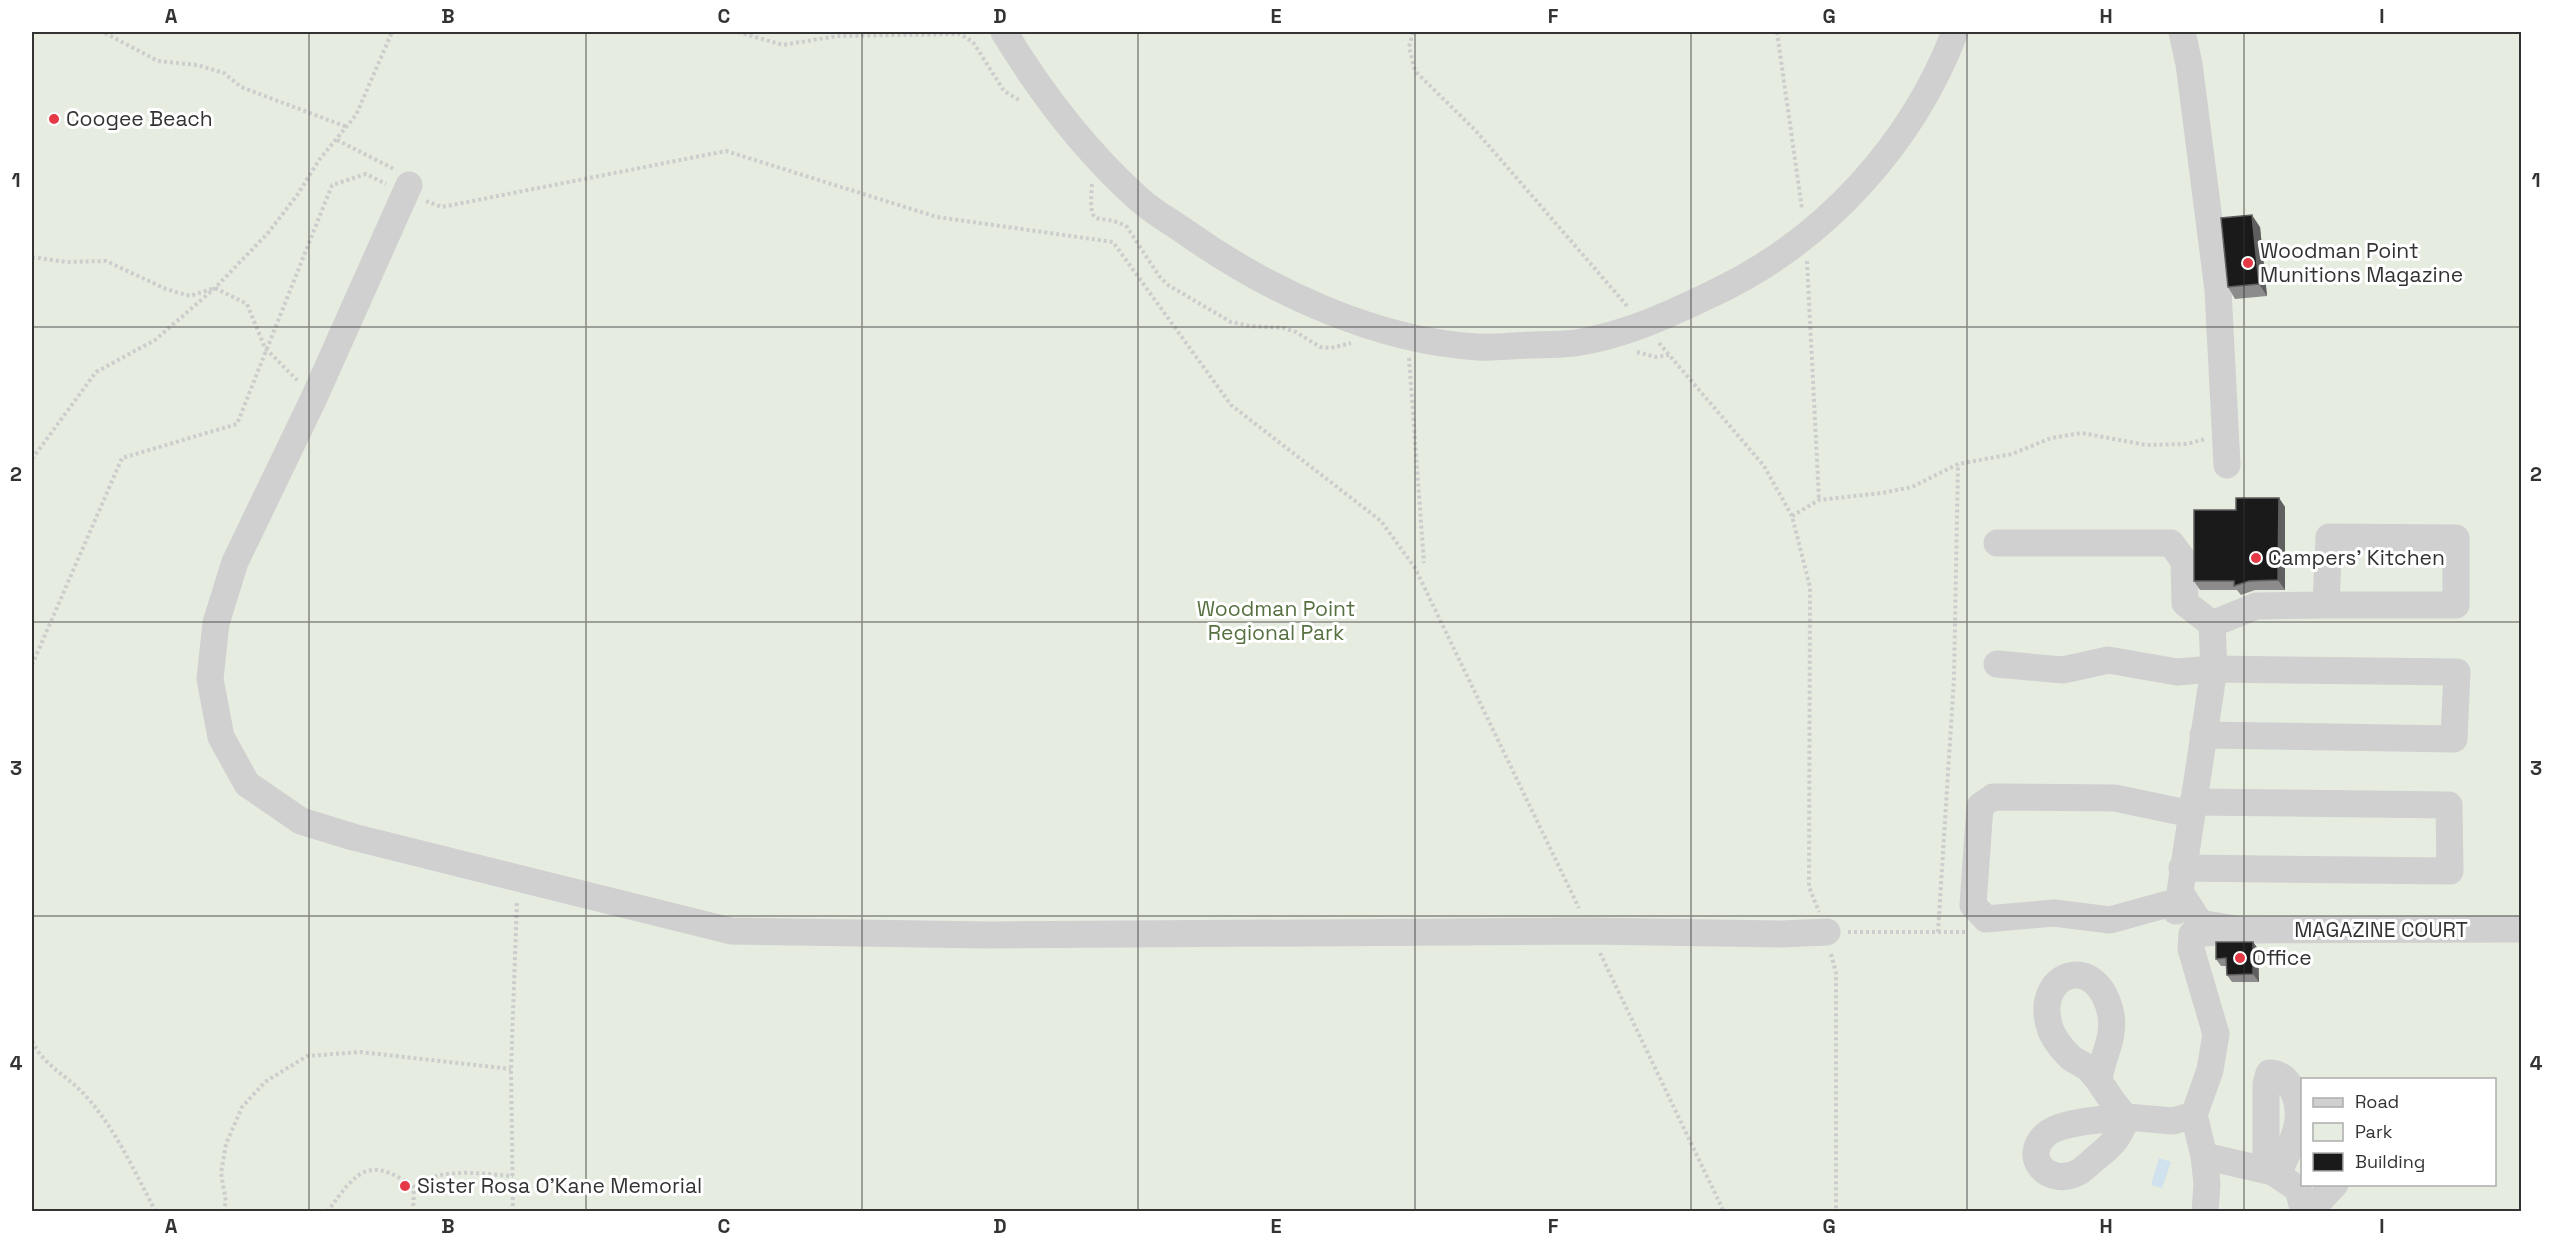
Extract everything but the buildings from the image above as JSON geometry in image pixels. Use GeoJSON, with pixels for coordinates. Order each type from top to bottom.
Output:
{"type":"FeatureCollection","features":[{"type":"Feature","properties":{"kind":"street"},"geometry":{"type":"LineString","coordinates":[[1004,32],[1033,79],[1080,138],[1141,201],[1212,251],[1270,286],[1353,321],[1413,337],[1478,347],[1574,343],[1644,326],[1743,279],[1806,238],[1869,177],[1905,129],[1947,52],[1955,32]]}},
{"type":"Feature","properties":{"kind":"street"},"geometry":{"type":"LineString","coordinates":[[2182,32],[2189,64],[2218,290],[2228,465]]}},
{"type":"Feature","properties":{"kind":"street"},"geometry":{"type":"LineString","coordinates":[[407,189],[314,398],[235,562],[216,623],[210,679],[221,737],[247,784],[301,821],[353,837],[731,931],[988,935],[1590,931],[1827,933]]}},
{"type":"Feature","properties":{"kind":"street"},"geometry":{"type":"LineString","coordinates":[[2212,624],[2256,606],[2456,605],[2456,538],[2329,537],[2326,605]]}},
{"type":"Feature","properties":{"kind":"street"},"geometry":{"type":"LineString","coordinates":[[1997,543],[2171,543],[2184,561],[2185,603],[2212,624],[2214,669],[2192,808],[2182,903],[2191,949],[2216,1034],[2210,1070],[2194,1115],[2204,1156],[2207,1184],[2205,1212]]}},
{"type":"Feature","properties":{"kind":"street"},"geometry":{"type":"LineString","coordinates":[[1997,664],[2063,670],[2108,660],[2177,672],[2214,669],[2457,672],[2454,739],[2204,735]]}},
{"type":"Feature","properties":{"kind":"street"},"geometry":{"type":"LineString","coordinates":[[1993,796],[2115,798],[2192,808],[2449,805],[2450,871],[2182,903],[2110,920],[2054,913],[1986,919],[1973,906],[1980,806],[1993,796]]}},
{"type":"Feature","properties":{"kind":"street","name":"MAGAZINE COURT"},"geometry":{"type":"LineString","coordinates":[[2182,903],[2200,922],[2241,930],[2522,929]]}},
{"type":"Feature","properties":{"kind":"street"},"geometry":{"type":"LineString","coordinates":[[2099,1081],[2113,1105],[2126,1117],[2172,1121],[2194,1115]]}},
{"type":"Feature","properties":{"kind":"street"},"geometry":{"type":"LineString","coordinates":[[2204,1156],[2272,1172],[2298,1189],[2304,1212]]}},
{"type":"Feature","properties":{"kind":"street"},"geometry":{"type":"LineString","coordinates":[[2309,1212],[2334,1186]]}},
{"type":"Feature","properties":{"kind":"path"},"geometry":{"type":"LineString","coordinates":[[32,459],[66,409],[96,372],[155,340],[214,288],[268,233],[298,194],[319,160],[356,115],[392,32]]}},
{"type":"Feature","properties":{"kind":"path"},"geometry":{"type":"LineString","coordinates":[[1413,32],[1409,47],[1415,71],[1476,131],[1764,466],[1792,516],[1810,587],[1809,888],[1827,933],[1836,973],[1836,1212]]}},
{"type":"Feature","properties":{"kind":"path"},"geometry":{"type":"LineString","coordinates":[[1777,32],[1782,54],[1806,238],[1819,500]]}},
{"type":"Feature","properties":{"kind":"path"},"geometry":{"type":"LineString","coordinates":[[105,33],[158,61],[197,65],[224,73],[241,87],[347,127]]}},
{"type":"Feature","properties":{"kind":"path"},"geometry":{"type":"LineString","coordinates":[[337,140],[414,178],[407,189]]}},
{"type":"Feature","properties":{"kind":"path"},"geometry":{"type":"LineString","coordinates":[[32,665],[122,458],[237,424],[265,348],[332,184],[366,174],[407,189],[442,207],[726,152],[937,217],[1113,242],[1231,405],[1381,521],[1415,568],[1724,1212]]}},
{"type":"Feature","properties":{"kind":"path"},"geometry":{"type":"LineString","coordinates":[[32,258],[66,262],[106,261],[166,289],[190,296],[214,288],[247,304],[265,348],[314,398]]}},
{"type":"Feature","properties":{"kind":"path"},"geometry":{"type":"LineString","coordinates":[[1413,337],[1409,358],[1424,563]]}},
{"type":"Feature","properties":{"kind":"path"},"geometry":{"type":"LineString","coordinates":[[1792,516],[1819,500],[1912,487],[1958,464],[2012,454],[2050,438],[2082,433],[2146,445],[2187,444],[2226,433]]}},
{"type":"Feature","properties":{"kind":"path"},"geometry":{"type":"LineString","coordinates":[[1938,933],[1954,678],[1958,464]]}},
{"type":"Feature","properties":{"kind":"path"},"geometry":{"type":"LineString","coordinates":[[513,1212],[511,1069],[518,879]]}},
{"type":"Feature","properties":{"kind":"path"},"geometry":{"type":"LineString","coordinates":[[32,1041],[39,1056],[83,1093],[110,1129],[156,1212]]}},
{"type":"Feature","properties":{"kind":"path"},"geometry":{"type":"LineString","coordinates":[[223,1212],[226,1202],[220,1173],[226,1144],[242,1107],[265,1082],[307,1056],[360,1052],[511,1069]]}},
{"type":"Feature","properties":{"kind":"path"},"geometry":{"type":"LineString","coordinates":[[327,1212],[344,1188],[366,1170],[379,1169],[414,1187]]}},
{"type":"Feature","properties":{"kind":"path"},"geometry":{"type":"LineString","coordinates":[[414,1187],[427,1178],[454,1173],[513,1176]]}},
{"type":"Feature","properties":{"kind":"path"},"geometry":{"type":"LineString","coordinates":[[413,1212],[414,1187]]}},
{"type":"Feature","properties":{"kind":"green space","name":"Woodman Point Regional Park"},"geometry":{"type":"Polygon","coordinates":[[[32,32],[2521,32],[2521,1211],[32,1211],[32,32]]]}},
{"type":"Feature","properties":{"kind":"water"},"geometry":{"type":"Polygon","coordinates":[[[2159,1158],[2171,1162],[2162,1188],[2151,1185],[2159,1158]]]}},
{"type":"Feature","properties":{"kind":"place","name":"Coogee Beach"},"geometry":{"type":"Point","coordinates":[54,119]}},
{"type":"Feature","properties":{"kind":"place","name":"Woodman Point Munitions Magazine"},"geometry":{"type":"Point","coordinates":[2248,263]}},
{"type":"Feature","properties":{"kind":"place","name":"Campers' Kitchen"},"geometry":{"type":"Point","coordinates":[2256,558]}},
{"type":"Feature","properties":{"kind":"place","name":"Office"},"geometry":{"type":"Point","coordinates":[2240,958]}},
{"type":"Feature","properties":{"kind":"place","name":"Sister Rosa O'Kane Memorial"},"geometry":{"type":"Point","coordinates":[405,1186]}}]}
